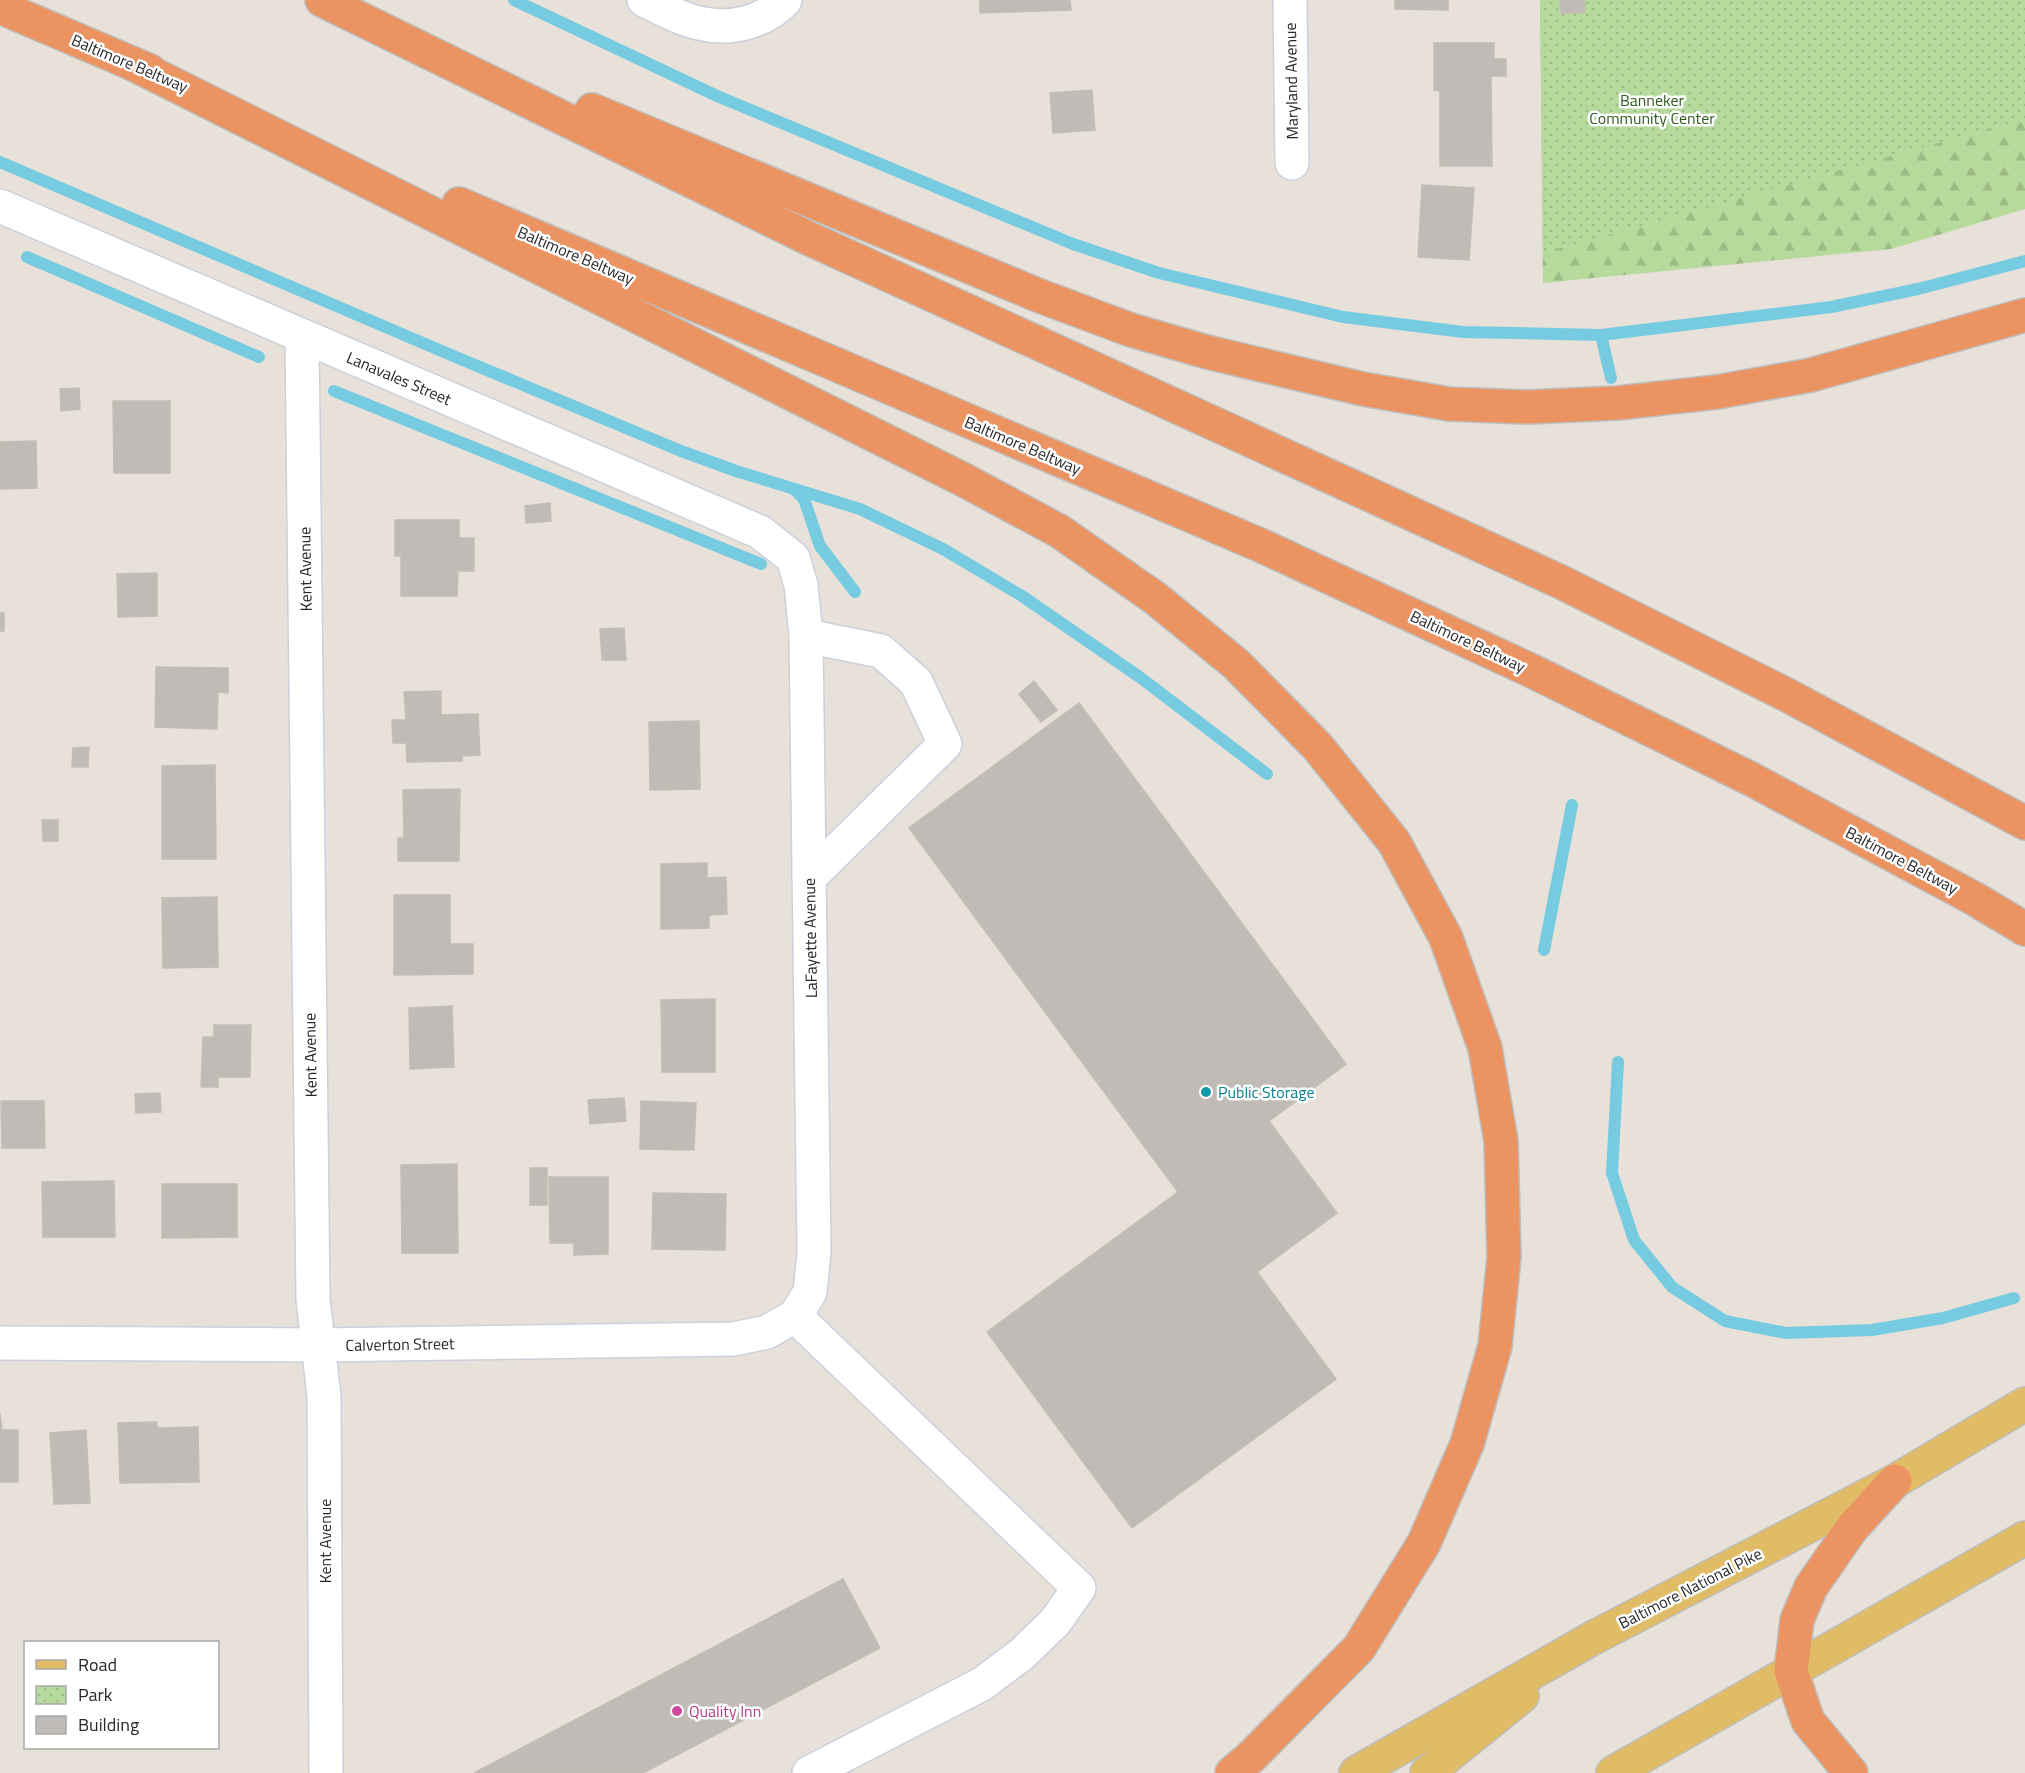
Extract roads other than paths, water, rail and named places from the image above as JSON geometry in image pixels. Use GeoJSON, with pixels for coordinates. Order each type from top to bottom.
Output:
{"type":"FeatureCollection","features":[{"type":"Feature","properties":{"kind":"highway"},"geometry":{"type":"LineString","coordinates":[[322,0],[810,240],[1562,582],[1787,695],[2025,823]]}},
{"type":"Feature","properties":{"kind":"highway"},"geometry":{"type":"LineString","coordinates":[[327,0],[1080,311],[1131,330],[1207,352],[1363,389],[1449,404],[1528,407],[1618,403],[1717,392],[1811,375],[2025,315]]}},
{"type":"Feature","properties":{"kind":"highway","name":"Baltimore Beltway"},"geometry":{"type":"LineString","coordinates":[[0,7],[717,316],[1260,545],[1530,670],[1754,780],[1975,899],[2025,929]]}},
{"type":"Feature","properties":{"kind":"highway"},"geometry":{"type":"LineString","coordinates":[[131,63],[964,480],[1059,531],[1155,598],[1236,664],[1317,746],[1394,842],[1446,938],[1485,1048],[1501,1141],[1504,1257],[1494,1346],[1467,1444],[1424,1544],[1359,1648],[1259,1749],[1232,1773]]}},
{"type":"Feature","properties":{"kind":"highway"},"geometry":{"type":"LineString","coordinates":[[1851,1773],[1808,1721],[1791,1671],[1797,1620],[1811,1587],[1852,1528],[1895,1481]]}},
{"type":"Feature","properties":{"kind":"main road","name":"Baltimore National Pike"},"geometry":{"type":"LineString","coordinates":[[1356,1773],[1591,1639],[1895,1481],[2025,1404]]}},
{"type":"Feature","properties":{"kind":"main road"},"geometry":{"type":"LineString","coordinates":[[1612,1773],[2025,1539]]}},
{"type":"Feature","properties":{"kind":"main road"},"geometry":{"type":"LineString","coordinates":[[1427,1773],[1591,1639]]}},
{"type":"Feature","properties":{"kind":"street"},"geometry":{"type":"LineString","coordinates":[[644,0],[669,12],[704,24],[737,24],[773,9]]}},
{"type":"Feature","properties":{"kind":"street","name":"Maryland Avenue"},"geometry":{"type":"LineString","coordinates":[[1290,0],[1292,163]]}},
{"type":"Feature","properties":{"kind":"street","name":"Lanavales Street"},"geometry":{"type":"LineString","coordinates":[[0,206],[760,531],[793,558]]}},
{"type":"Feature","properties":{"kind":"street","name":"Kent Avenue"},"geometry":{"type":"LineString","coordinates":[[302,337],[313,1299],[324,1396],[326,1773]]}},
{"type":"Feature","properties":{"kind":"street","name":"LaFayette Avenue"},"geometry":{"type":"LineString","coordinates":[[793,558],[801,585],[806,636],[814,1253],[810,1292],[795,1316]]}},
{"type":"Feature","properties":{"kind":"street"},"geometry":{"type":"LineString","coordinates":[[806,636],[881,651],[916,682],[945,744],[809,878]]}},
{"type":"Feature","properties":{"kind":"street"},"geometry":{"type":"LineString","coordinates":[[795,1316],[1079,1588],[1055,1622],[1022,1654],[982,1683],[809,1773]]}},
{"type":"Feature","properties":{"kind":"street","name":"Calverton Street"},"geometry":{"type":"LineString","coordinates":[[0,1343],[318,1345],[734,1340],[767,1332],[795,1316]]}},
{"type":"Feature","properties":{"kind":"waterway"},"geometry":{"type":"LineString","coordinates":[[514,0],[717,96],[1073,244],[1159,273],[1343,317],[1463,332],[1601,335],[1831,307],[1918,289],[2025,261]]}},
{"type":"Feature","properties":{"kind":"waterway"},"geometry":{"type":"LineString","coordinates":[[0,162],[681,451],[736,471],[860,509],[943,549],[1022,596],[1141,678],[1267,774]]}},
{"type":"Feature","properties":{"kind":"waterway"},"geometry":{"type":"LineString","coordinates":[[27,257],[259,357]]}},
{"type":"Feature","properties":{"kind":"waterway"},"geometry":{"type":"LineString","coordinates":[[1601,335],[1611,378]]}},
{"type":"Feature","properties":{"kind":"waterway"},"geometry":{"type":"LineString","coordinates":[[334,391],[761,564]]}},
{"type":"Feature","properties":{"kind":"waterway"},"geometry":{"type":"LineString","coordinates":[[794,489],[804,499],[820,546],[855,592]]}},
{"type":"Feature","properties":{"kind":"waterway"},"geometry":{"type":"LineString","coordinates":[[1544,950],[1572,805]]}},
{"type":"Feature","properties":{"kind":"waterway"},"geometry":{"type":"LineString","coordinates":[[1618,1062],[1612,1173],[1634,1240],[1672,1287],[1725,1321],[1786,1333],[1872,1330],[1943,1318],[2014,1298]]}},
{"type":"Feature","properties":{"kind":"place","name":"Public Storage"},"geometry":{"type":"Point","coordinates":[1206,1092]}},
{"type":"Feature","properties":{"kind":"place","name":"Quality Inn"},"geometry":{"type":"Point","coordinates":[677,1711]}},
{"type":"Feature","properties":{"kind":"park label","name":"Banneker Community Center"},"geometry":{"type":"Point","coordinates":[1652,109]}}]}
